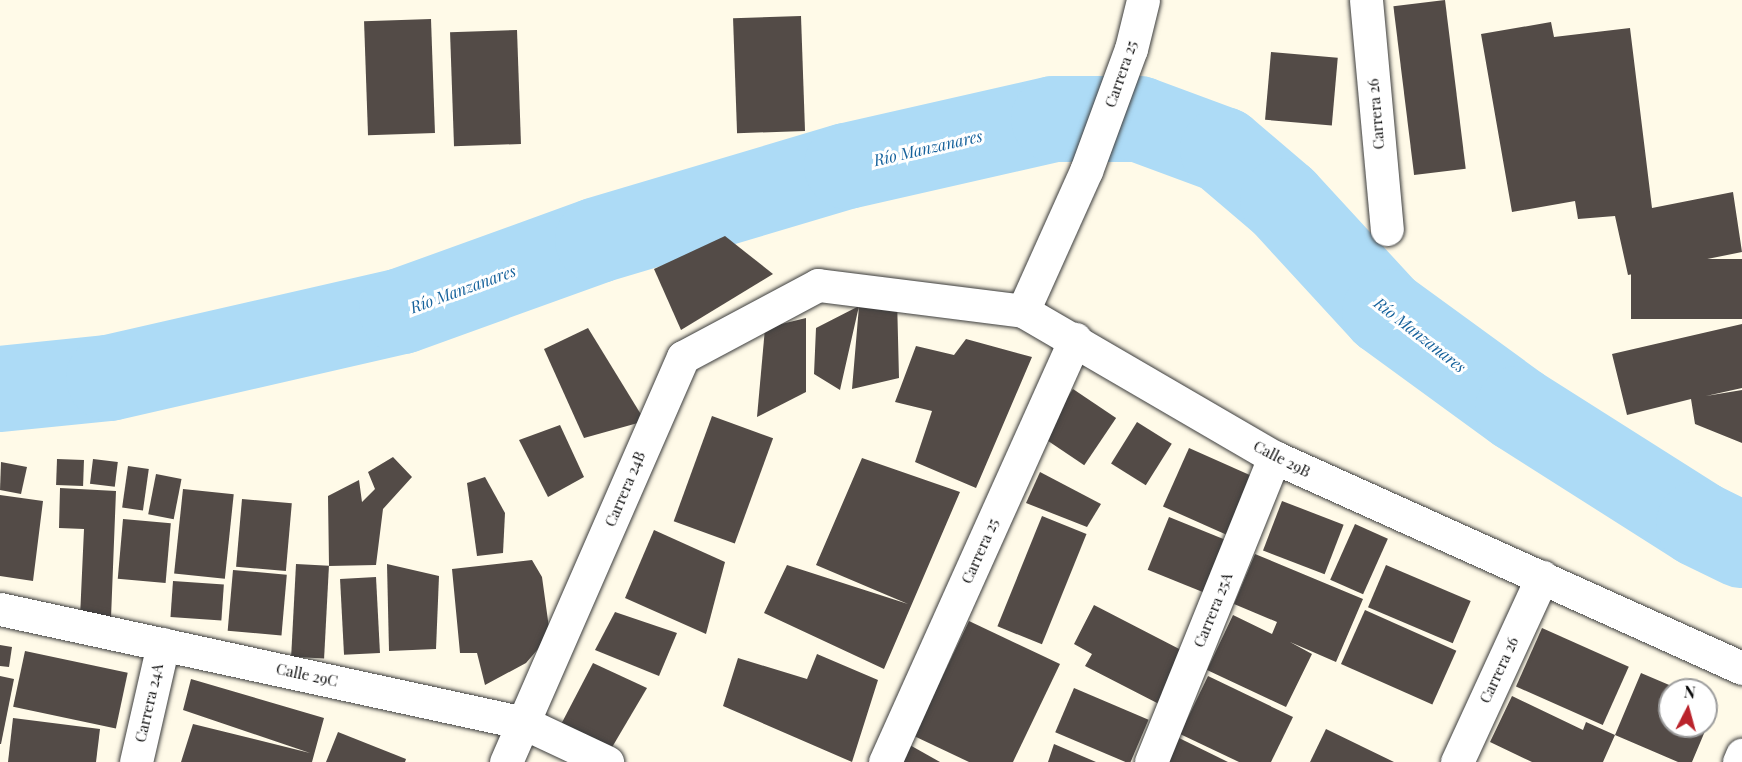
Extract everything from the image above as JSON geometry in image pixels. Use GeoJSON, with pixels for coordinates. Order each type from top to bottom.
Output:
{"type":"FeatureCollection","features":[{"type":"Feature","properties":{"kind":"street","name":"Carrera 25"},"geometry":{"type":"LineString","coordinates":[[1023,311],[1086,171],[1131,49],[1143,0]]}},
{"type":"Feature","properties":{"kind":"street","name":"Carrera 26"},"geometry":{"type":"LineString","coordinates":[[1366,0],[1387,229]]}},
{"type":"Feature","properties":{"kind":"street","name":"Calle 29B"},"geometry":{"type":"LineString","coordinates":[[818,285],[1023,311],[1075,339],[1274,458],[1742,668]]}},
{"type":"Feature","properties":{"kind":"street","name":"Carrera 24B"},"geometry":{"type":"LineString","coordinates":[[506,762],[683,357],[818,285]]}},
{"type":"Feature","properties":{"kind":"street","name":"Carrera 25"},"geometry":{"type":"LineString","coordinates":[[885,762],[1075,339]]}},
{"type":"Feature","properties":{"kind":"street","name":"Carrera 25A"},"geometry":{"type":"LineString","coordinates":[[1151,762],[1274,458]]}},
{"type":"Feature","properties":{"kind":"street","name":"Carrera 26"},"geometry":{"type":"LineString","coordinates":[[1457,762],[1542,577]]}},
{"type":"Feature","properties":{"kind":"street","name":"Calle 29C"},"geometry":{"type":"LineString","coordinates":[[0,609],[524,723],[607,762]]}},
{"type":"Feature","properties":{"kind":"street","name":"Carrera 24A"},"geometry":{"type":"LineString","coordinates":[[136,762],[163,644]]}},
{"type":"Feature","properties":{"kind":"street"},"geometry":{"type":"LineString","coordinates":[[1739,762],[1742,755]]}},
{"type":"Feature","properties":{"kind":"building"},"geometry":{"type":"Polygon","coordinates":[[[1445,0],[1466,169],[1414,175],[1393,6],[1445,0]]]}},
{"type":"Feature","properties":{"kind":"building"},"geometry":{"type":"Polygon","coordinates":[[[801,16],[805,131],[737,133],[733,18],[801,16]]]}},
{"type":"Feature","properties":{"kind":"building"},"geometry":{"type":"Polygon","coordinates":[[[431,19],[435,133],[368,135],[364,21],[431,19]]]}},
{"type":"Feature","properties":{"kind":"building"},"geometry":{"type":"Polygon","coordinates":[[[1551,22],[1554,37],[1630,28],[1652,208],[1733,192],[1742,252],[1628,275],[1615,216],[1578,219],[1575,201],[1512,212],[1481,34],[1551,22]]]}},
{"type":"Feature","properties":{"kind":"building"},"geometry":{"type":"Polygon","coordinates":[[[517,30],[521,144],[454,146],[450,32],[517,30]]]}},
{"type":"Feature","properties":{"kind":"building"},"geometry":{"type":"Polygon","coordinates":[[[1271,52],[1338,58],[1332,126],[1265,120],[1271,52]]]}},
{"type":"Feature","properties":{"kind":"building"},"geometry":{"type":"Polygon","coordinates":[[[725,236],[773,274],[681,330],[654,269],[725,236]]]}},
{"type":"Feature","properties":{"kind":"building"},"geometry":{"type":"Polygon","coordinates":[[[1631,259],[1742,259],[1742,319],[1631,319],[1631,259]]]}},
{"type":"Feature","properties":{"kind":"building"},"geometry":{"type":"Polygon","coordinates":[[[897,298],[899,378],[852,389],[859,306],[897,298]]]}},
{"type":"Feature","properties":{"kind":"building"},"geometry":{"type":"Polygon","coordinates":[[[859,306],[840,390],[814,374],[816,328],[859,306]]]}},
{"type":"Feature","properties":{"kind":"building"},"geometry":{"type":"Polygon","coordinates":[[[806,318],[806,392],[757,417],[765,328],[806,318]]]}},
{"type":"Feature","properties":{"kind":"building"},"geometry":{"type":"Polygon","coordinates":[[[1742,324],[1742,388],[1706,396],[1742,390],[1742,443],[1695,424],[1691,399],[1627,415],[1612,354],[1742,324]]]}},
{"type":"Feature","properties":{"kind":"building"},"geometry":{"type":"Polygon","coordinates":[[[588,328],[645,421],[584,438],[544,349],[588,328]]]}},
{"type":"Feature","properties":{"kind":"building"},"geometry":{"type":"Polygon","coordinates":[[[966,339],[1032,357],[976,488],[915,462],[932,411],[895,402],[916,346],[954,355],[966,339]]]}},
{"type":"Feature","properties":{"kind":"building"},"geometry":{"type":"Polygon","coordinates":[[[1073,389],[1116,418],[1084,465],[1041,436],[1073,389]]]}},
{"type":"Feature","properties":{"kind":"building"},"geometry":{"type":"Polygon","coordinates":[[[712,416],[773,438],[735,543],[674,521],[712,416]]]}},
{"type":"Feature","properties":{"kind":"building"},"geometry":{"type":"Polygon","coordinates":[[[1137,422],[1172,444],[1146,485],[1111,464],[1137,422]]]}},
{"type":"Feature","properties":{"kind":"building"},"geometry":{"type":"Polygon","coordinates":[[[560,425],[584,477],[548,497],[519,440],[560,425]]]}},
{"type":"Feature","properties":{"kind":"building"},"geometry":{"type":"Polygon","coordinates":[[[1189,448],[1255,477],[1229,536],[1163,506],[1189,448]]]}},
{"type":"Feature","properties":{"kind":"building"},"geometry":{"type":"Polygon","coordinates":[[[393,457],[412,477],[383,509],[376,565],[329,566],[328,496],[359,480],[362,502],[375,489],[368,472],[393,457]]]}},
{"type":"Feature","properties":{"kind":"building"},"geometry":{"type":"Polygon","coordinates":[[[862,458],[960,492],[884,669],[764,613],[787,565],[908,604],[816,565],[862,458]]]}},
{"type":"Feature","properties":{"kind":"building"},"geometry":{"type":"Polygon","coordinates":[[[57,459],[84,460],[83,486],[56,485],[57,459]]]}},
{"type":"Feature","properties":{"kind":"building"},"geometry":{"type":"Polygon","coordinates":[[[93,459],[118,462],[115,487],[90,484],[93,459]]]}},
{"type":"Feature","properties":{"kind":"building"},"geometry":{"type":"Polygon","coordinates":[[[1,462],[27,467],[21,494],[0,490],[1,462]]]}},
{"type":"Feature","properties":{"kind":"building"},"geometry":{"type":"Polygon","coordinates":[[[128,466],[149,469],[143,511],[122,508],[128,466]]]}},
{"type":"Feature","properties":{"kind":"building"},"geometry":{"type":"Polygon","coordinates":[[[1040,472],[1101,504],[1087,527],[1026,503],[1040,472]]]}},
{"type":"Feature","properties":{"kind":"building"},"geometry":{"type":"Polygon","coordinates":[[[156,474],[182,479],[174,519],[148,514],[156,474]]]}},
{"type":"Feature","properties":{"kind":"building"},"geometry":{"type":"Polygon","coordinates":[[[485,477],[505,513],[503,553],[477,556],[467,483],[485,477]]]}},
{"type":"Feature","properties":{"kind":"building"},"geometry":{"type":"Polygon","coordinates":[[[60,488],[116,491],[111,618],[80,617],[84,529],[59,528],[60,488]]]}},
{"type":"Feature","properties":{"kind":"building"},"geometry":{"type":"Polygon","coordinates":[[[183,489],[234,494],[225,579],[174,574],[183,489]]]}},
{"type":"Feature","properties":{"kind":"building"},"geometry":{"type":"Polygon","coordinates":[[[0,495],[43,501],[33,581],[0,576],[0,495]]]}},
{"type":"Feature","properties":{"kind":"building"},"geometry":{"type":"Polygon","coordinates":[[[242,499],[292,503],[286,571],[236,567],[242,499]]]}},
{"type":"Feature","properties":{"kind":"building"},"geometry":{"type":"Polygon","coordinates":[[[1282,501],[1344,525],[1325,574],[1263,550],[1282,501]]]}},
{"type":"Feature","properties":{"kind":"building"},"geometry":{"type":"Polygon","coordinates":[[[1042,516],[1087,534],[1042,644],[997,626],[1042,516]]]}},
{"type":"Feature","properties":{"kind":"building"},"geometry":{"type":"Polygon","coordinates":[[[1169,517],[1228,541],[1207,594],[1148,570],[1169,517]]]}},
{"type":"Feature","properties":{"kind":"building"},"geometry":{"type":"Polygon","coordinates":[[[123,519],[171,523],[166,583],[118,579],[123,519]]]}},
{"type":"Feature","properties":{"kind":"building"},"geometry":{"type":"Polygon","coordinates":[[[1355,524],[1388,539],[1363,594],[1330,580],[1355,524]]]}},
{"type":"Feature","properties":{"kind":"building"},"geometry":{"type":"Polygon","coordinates":[[[654,530],[725,562],[706,634],[625,598],[654,530]]]}},
{"type":"Feature","properties":{"kind":"building"},"geometry":{"type":"Polygon","coordinates":[[[1255,554],[1363,599],[1336,662],[1290,642],[1312,654],[1286,707],[1207,670],[1233,615],[1272,634],[1277,622],[1234,604],[1255,554]]]}},
{"type":"Feature","properties":{"kind":"building"},"geometry":{"type":"Polygon","coordinates":[[[532,560],[542,577],[550,635],[526,663],[485,685],[477,653],[460,653],[452,569],[532,560]]]}},
{"type":"Feature","properties":{"kind":"building"},"geometry":{"type":"Polygon","coordinates":[[[296,564],[329,566],[324,659],[291,657],[296,564]]]}},
{"type":"Feature","properties":{"kind":"building"},"geometry":{"type":"Polygon","coordinates":[[[387,564],[439,576],[436,649],[389,651],[387,564]]]}},
{"type":"Feature","properties":{"kind":"building"},"geometry":{"type":"Polygon","coordinates":[[[1386,565],[1471,601],[1453,643],[1368,607],[1386,565]]]}},
{"type":"Feature","properties":{"kind":"building"},"geometry":{"type":"Polygon","coordinates":[[[233,570],[287,575],[281,635],[228,631],[233,570]]]}},
{"type":"Feature","properties":{"kind":"building"},"geometry":{"type":"Polygon","coordinates":[[[376,577],[380,653],[344,655],[340,579],[376,577]]]}},
{"type":"Feature","properties":{"kind":"building"},"geometry":{"type":"Polygon","coordinates":[[[173,581],[224,585],[221,620],[170,617],[173,581]]]}},
{"type":"Feature","properties":{"kind":"building"},"geometry":{"type":"Polygon","coordinates":[[[1094,605],[1187,653],[1159,704],[1085,666],[1092,654],[1074,644],[1094,605]]]}},
{"type":"Feature","properties":{"kind":"building"},"geometry":{"type":"Polygon","coordinates":[[[1365,610],[1456,651],[1432,705],[1341,664],[1365,610]]]}},
{"type":"Feature","properties":{"kind":"building"},"geometry":{"type":"Polygon","coordinates":[[[615,612],[677,633],[659,676],[595,650],[615,612]]]}},
{"type":"Feature","properties":{"kind":"building"},"geometry":{"type":"Polygon","coordinates":[[[969,621],[1060,664],[1013,762],[969,762],[914,736],[969,621]]]}},
{"type":"Feature","properties":{"kind":"building"},"geometry":{"type":"Polygon","coordinates":[[[1542,628],[1629,667],[1603,725],[1516,686],[1542,628]]]}},
{"type":"Feature","properties":{"kind":"building"},"geometry":{"type":"Polygon","coordinates":[[[0,645],[12,647],[9,667],[0,666],[0,645]]]}},
{"type":"Feature","properties":{"kind":"building"},"geometry":{"type":"Polygon","coordinates":[[[25,651],[128,673],[116,729],[13,707],[25,651]]]}},
{"type":"Feature","properties":{"kind":"building"},"geometry":{"type":"Polygon","coordinates":[[[817,654],[878,680],[852,762],[723,706],[738,658],[807,679],[817,654]]]}},
{"type":"Feature","properties":{"kind":"building"},"geometry":{"type":"Polygon","coordinates":[[[593,663],[647,688],[611,749],[556,734],[593,663]]]}},
{"type":"Feature","properties":{"kind":"building"},"geometry":{"type":"Polygon","coordinates":[[[1641,673],[1658,680],[1658,738],[1702,738],[1692,762],[1678,762],[1615,735],[1641,673]]]}},
{"type":"Feature","properties":{"kind":"building"},"geometry":{"type":"Polygon","coordinates":[[[0,676],[14,679],[1,744],[0,744],[0,676]]]}},
{"type":"Feature","properties":{"kind":"building"},"geometry":{"type":"Polygon","coordinates":[[[1208,676],[1293,717],[1271,762],[1239,762],[1180,734],[1208,676]]]}},
{"type":"Feature","properties":{"kind":"building"},"geometry":{"type":"Polygon","coordinates":[[[191,679],[324,718],[312,762],[181,762],[193,724],[310,753],[183,710],[191,679]]]}},
{"type":"Feature","properties":{"kind":"building"},"geometry":{"type":"Polygon","coordinates":[[[1074,688],[1149,720],[1131,762],[1125,762],[1055,732],[1074,688]]]}},
{"type":"Feature","properties":{"kind":"building"},"geometry":{"type":"Polygon","coordinates":[[[1512,696],[1583,730],[1586,722],[1615,735],[1603,762],[1532,762],[1490,742],[1512,696]]]}},
{"type":"Feature","properties":{"kind":"building"},"geometry":{"type":"Polygon","coordinates":[[[13,718],[100,729],[96,762],[8,762],[13,718]]]}},
{"type":"Feature","properties":{"kind":"building"},"geometry":{"type":"Polygon","coordinates":[[[1326,729],[1394,762],[1310,762],[1326,729]]]}},
{"type":"Feature","properties":{"kind":"building"},"geometry":{"type":"Polygon","coordinates":[[[338,732],[406,759],[405,762],[326,762],[338,732]]]}},
{"type":"Feature","properties":{"kind":"building"},"geometry":{"type":"Polygon","coordinates":[[[1179,738],[1228,762],[1168,762],[1179,738]]]}},
{"type":"Feature","properties":{"kind":"building"},"geometry":{"type":"Polygon","coordinates":[[[908,744],[940,762],[898,762],[908,744]]]}},
{"type":"Feature","properties":{"kind":"building"},"geometry":{"type":"Polygon","coordinates":[[[1054,744],[1096,762],[1048,762],[1054,744]]]}},
{"type":"Feature","properties":{"kind":"waterway","name":"Río Manzanares"},"geometry":{"type":"LineString","coordinates":[[0,389],[109,378],[402,311],[598,240],[847,166],[1054,119],[1139,119],[1223,150],[1283,201],[1385,312],[1518,409],[1699,524],[1742,545]]}}]}
